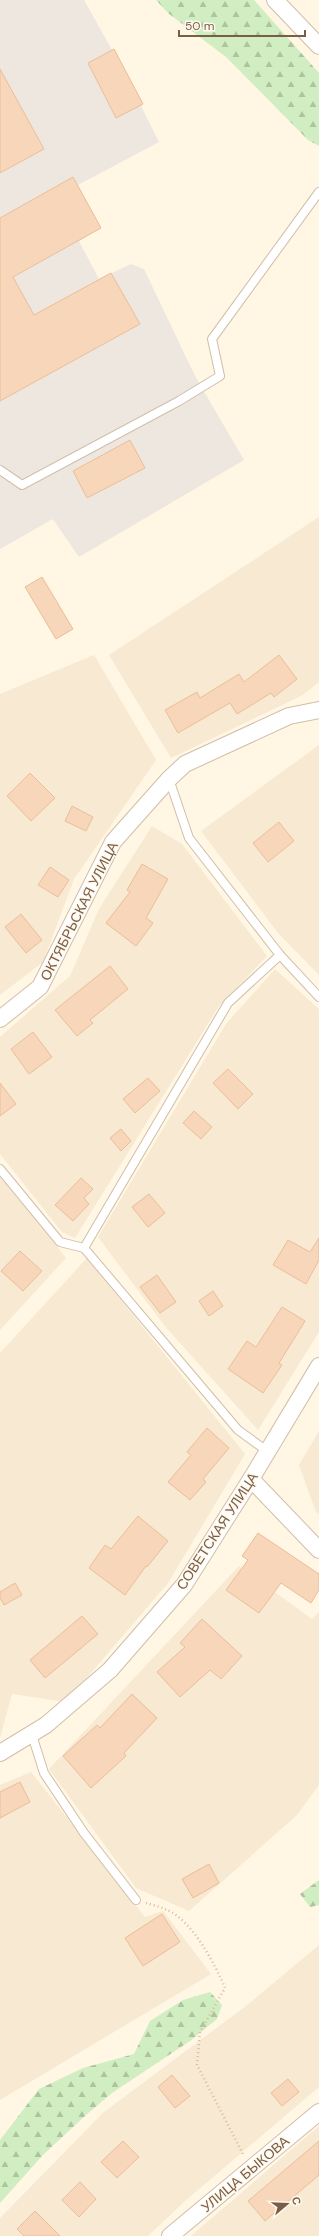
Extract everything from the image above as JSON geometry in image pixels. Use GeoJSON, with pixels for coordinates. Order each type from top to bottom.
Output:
{"type":"FeatureCollection","features":[{"type":"Feature","properties":{"kind":"street"},"geometry":{"type":"LineString","coordinates":[[274,0],[319,46]]}},
{"type":"Feature","properties":{"kind":"street","name":"ОКТЯБРЬСКАЯ УЛИЦА"},"geometry":{"type":"LineString","coordinates":[[0,1019],[40,987],[113,842],[169,779],[185,764],[289,716],[319,710]]}},
{"type":"Feature","properties":{"kind":"street","name":"СОВЕТСКАЯ УЛИЦА"},"geometry":{"type":"LineString","coordinates":[[0,1753],[32,1735],[66,1709],[110,1670],[184,1585],[251,1479],[266,1451],[319,1366]]}},
{"type":"Feature","properties":{"kind":"street"},"geometry":{"type":"LineString","coordinates":[[251,1479],[319,1550]]}},
{"type":"Feature","properties":{"kind":"street","name":"УЛИЦА БЫКОВА"},"geometry":{"type":"LineString","coordinates":[[170,2236],[319,2112]]}},
{"type":"Feature","properties":{"kind":"lane"},"geometry":{"type":"LineString","coordinates":[[0,470],[22,485],[179,401],[220,376],[212,339],[319,192]]}},
{"type":"Feature","properties":{"kind":"lane"},"geometry":{"type":"LineString","coordinates":[[169,779],[189,838],[280,955],[319,997]]}},
{"type":"Feature","properties":{"kind":"lane"},"geometry":{"type":"LineString","coordinates":[[84,1248],[228,1003],[280,955]]}},
{"type":"Feature","properties":{"kind":"lane"},"geometry":{"type":"LineString","coordinates":[[0,1169],[60,1242],[84,1248],[238,1430],[266,1451]]}},
{"type":"Feature","properties":{"kind":"lane"},"geometry":{"type":"LineString","coordinates":[[32,1735],[44,1773],[84,1833],[136,1900]]}},
{"type":"Feature","properties":{"kind":"path"},"geometry":{"type":"LineString","coordinates":[[136,1900],[168,1910],[189,1928],[213,1960],[225,1988],[200,2032],[197,2065],[251,2169]]}},
{"type":"Feature","properties":{"kind":"shaded area"},"geometry":{"type":"Polygon","coordinates":[[[0,0],[84,0],[112,50],[114,49],[143,104],[141,106],[159,142],[78,185],[101,228],[79,241],[99,279],[131,264],[144,269],[195,376],[244,460],[79,557],[53,519],[0,549],[0,0]]]}},
{"type":"Feature","properties":{"kind":"shaded area"},"geometry":{"type":"Polygon","coordinates":[[[319,517],[319,682],[303,695],[171,758],[109,655],[319,517]]]}},
{"type":"Feature","properties":{"kind":"shaded area"},"geometry":{"type":"Polygon","coordinates":[[[94,655],[156,760],[74,879],[43,962],[0,995],[0,694],[94,655]]]}},
{"type":"Feature","properties":{"kind":"shaded area"},"geometry":{"type":"Polygon","coordinates":[[[319,745],[319,975],[278,933],[201,831],[319,745]]]}},
{"type":"Feature","properties":{"kind":"shaded area"},"geometry":{"type":"Polygon","coordinates":[[[152,826],[182,844],[267,956],[219,1006],[75,1238],[62,1232],[0,1154],[0,1037],[70,976],[99,909],[152,826]]]}},
{"type":"Feature","properties":{"kind":"shaded area"},"geometry":{"type":"Polygon","coordinates":[[[275,969],[319,1009],[319,1332],[258,1430],[164,1325],[98,1237],[226,1024],[275,969]]]}},
{"type":"Feature","properties":{"kind":"shaded area"},"geometry":{"type":"Polygon","coordinates":[[[0,1176],[66,1258],[0,1330],[0,1176]]]}},
{"type":"Feature","properties":{"kind":"shaded area"},"geometry":{"type":"Polygon","coordinates":[[[87,1258],[245,1454],[168,1583],[66,1702],[12,1694],[0,1738],[0,1353],[87,1258]]]}},
{"type":"Feature","properties":{"kind":"shaded area"},"geometry":{"type":"Polygon","coordinates":[[[319,1431],[319,1514],[316,1512],[299,1465],[319,1431]]]}},
{"type":"Feature","properties":{"kind":"shaded area"},"geometry":{"type":"Polygon","coordinates":[[[239,1566],[312,1619],[319,1612],[319,1785],[297,1815],[189,1911],[136,1888],[49,1769],[239,1566]]]}},
{"type":"Feature","properties":{"kind":"shaded area"},"geometry":{"type":"Polygon","coordinates":[[[31,1772],[145,1917],[163,1911],[211,1974],[0,2100],[0,1785],[31,1772]]]}},
{"type":"Feature","properties":{"kind":"shaded area"},"geometry":{"type":"Polygon","coordinates":[[[319,1945],[319,2087],[185,2201],[148,2236],[0,2236],[0,2218],[104,2112],[246,2006],[319,1945]]]}},
{"type":"Feature","properties":{"kind":"shaded area"},"geometry":{"type":"Polygon","coordinates":[[[319,2126],[319,2236],[191,2236],[319,2126]]]}},
{"type":"Feature","properties":{"kind":"green space"},"geometry":{"type":"Polygon","coordinates":[[[156,0],[254,0],[319,73],[319,146],[308,140],[226,57],[168,13],[156,0]]]}},
{"type":"Feature","properties":{"kind":"green space"},"geometry":{"type":"Polygon","coordinates":[[[319,1880],[319,1905],[310,1907],[300,1894],[319,1880]]]}},
{"type":"Feature","properties":{"kind":"green space"},"geometry":{"type":"Polygon","coordinates":[[[210,1992],[222,2005],[217,2019],[190,2041],[112,2093],[86,2115],[43,2155],[0,2203],[0,2140],[39,2089],[83,2068],[134,2054],[150,2021],[183,2000],[210,1992]]]}},
{"type":"Feature","properties":{"kind":"building"},"geometry":{"type":"Polygon","coordinates":[[[114,49],[143,104],[116,118],[88,63],[114,49]]]}},
{"type":"Feature","properties":{"kind":"building"},"geometry":{"type":"Polygon","coordinates":[[[0,69],[44,149],[0,173],[0,69]]]}},
{"type":"Feature","properties":{"kind":"building"},"geometry":{"type":"Polygon","coordinates":[[[73,177],[101,228],[13,277],[34,315],[111,273],[140,324],[0,401],[0,218],[73,177]]]}},
{"type":"Feature","properties":{"kind":"building"},"geometry":{"type":"Polygon","coordinates":[[[130,440],[145,468],[87,498],[73,471],[130,440]]]}},
{"type":"Feature","properties":{"kind":"building"},"geometry":{"type":"Polygon","coordinates":[[[42,577],[73,629],[56,639],[25,587],[42,577]]]}},
{"type":"Feature","properties":{"kind":"building"},"geometry":{"type":"Polygon","coordinates":[[[279,655],[297,679],[274,697],[271,693],[237,714],[230,703],[178,733],[165,710],[197,692],[200,698],[239,674],[244,682],[279,655]]]}},
{"type":"Feature","properties":{"kind":"building"},"geometry":{"type":"Polygon","coordinates":[[[30,773],[55,798],[31,821],[7,796],[30,773]]]}},
{"type":"Feature","properties":{"kind":"building"},"geometry":{"type":"Polygon","coordinates":[[[72,806],[93,817],[86,831],[65,821],[72,806]]]}},
{"type":"Feature","properties":{"kind":"building"},"geometry":{"type":"Polygon","coordinates":[[[279,822],[294,841],[268,862],[253,843],[279,822]]]}},
{"type":"Feature","properties":{"kind":"building"},"geometry":{"type":"Polygon","coordinates":[[[142,864],[168,879],[146,918],[153,923],[136,946],[106,923],[130,892],[127,890],[142,864]]]}},
{"type":"Feature","properties":{"kind":"building"},"geometry":{"type":"Polygon","coordinates":[[[50,867],[69,880],[58,897],[38,885],[50,867]]]}},
{"type":"Feature","properties":{"kind":"building"},"geometry":{"type":"Polygon","coordinates":[[[21,914],[42,940],[26,953],[5,927],[21,914]]]}},
{"type":"Feature","properties":{"kind":"building"},"geometry":{"type":"Polygon","coordinates":[[[110,966],[128,989],[90,1020],[93,1023],[77,1036],[55,1010],[110,966]]]}},
{"type":"Feature","properties":{"kind":"building"},"geometry":{"type":"Polygon","coordinates":[[[33,1032],[52,1057],[29,1074],[11,1049],[33,1032]]]}},
{"type":"Feature","properties":{"kind":"building"},"geometry":{"type":"Polygon","coordinates":[[[228,1069],[253,1094],[238,1109],[213,1083],[228,1069]]]}},
{"type":"Feature","properties":{"kind":"building"},"geometry":{"type":"Polygon","coordinates":[[[148,1078],[160,1091],[135,1113],[123,1099],[148,1078]]]}},
{"type":"Feature","properties":{"kind":"building"},"geometry":{"type":"Polygon","coordinates":[[[0,1083],[16,1104],[0,1116],[0,1083]]]}},
{"type":"Feature","properties":{"kind":"building"},"geometry":{"type":"Polygon","coordinates":[[[194,1111],[212,1127],[201,1139],[183,1123],[194,1111]]]}},
{"type":"Feature","properties":{"kind":"building"},"geometry":{"type":"Polygon","coordinates":[[[121,1129],[131,1141],[121,1151],[110,1138],[121,1129]]]}},
{"type":"Feature","properties":{"kind":"building"},"geometry":{"type":"Polygon","coordinates":[[[81,1178],[93,1189],[84,1198],[89,1204],[73,1221],[55,1205],[81,1178]]]}},
{"type":"Feature","properties":{"kind":"building"},"geometry":{"type":"Polygon","coordinates":[[[149,1194],[165,1213],[148,1227],[132,1207],[149,1194]]]}},
{"type":"Feature","properties":{"kind":"building"},"geometry":{"type":"Polygon","coordinates":[[[319,1238],[319,1260],[306,1284],[273,1265],[288,1240],[310,1252],[319,1238]]]}},
{"type":"Feature","properties":{"kind":"building"},"geometry":{"type":"Polygon","coordinates":[[[20,1251],[42,1271],[23,1291],[1,1271],[20,1251]]]}},
{"type":"Feature","properties":{"kind":"building"},"geometry":{"type":"Polygon","coordinates":[[[157,1275],[176,1302],[160,1313],[140,1287],[157,1275]]]}},
{"type":"Feature","properties":{"kind":"building"},"geometry":{"type":"Polygon","coordinates":[[[213,1291],[223,1306],[209,1316],[199,1301],[213,1291]]]}},
{"type":"Feature","properties":{"kind":"building"},"geometry":{"type":"Polygon","coordinates":[[[282,1307],[305,1321],[279,1363],[282,1365],[263,1393],[228,1369],[247,1341],[256,1347],[282,1307]]]}},
{"type":"Feature","properties":{"kind":"building"},"geometry":{"type":"Polygon","coordinates":[[[207,1428],[229,1448],[203,1479],[206,1482],[190,1500],[168,1482],[191,1455],[187,1452],[207,1428]]]}},
{"type":"Feature","properties":{"kind":"building"},"geometry":{"type":"Polygon","coordinates":[[[138,1516],[168,1541],[147,1567],[146,1566],[125,1595],[89,1568],[105,1545],[111,1549],[138,1516]]]}},
{"type":"Feature","properties":{"kind":"building"},"geometry":{"type":"Polygon","coordinates":[[[258,1533],[319,1574],[319,1590],[311,1603],[281,1583],[259,1613],[226,1590],[248,1560],[242,1556],[258,1533]]]}},
{"type":"Feature","properties":{"kind":"building"},"geometry":{"type":"Polygon","coordinates":[[[15,1583],[22,1595],[4,1605],[0,1598],[0,1592],[15,1583]]]}},
{"type":"Feature","properties":{"kind":"building"},"geometry":{"type":"Polygon","coordinates":[[[82,1616],[98,1634],[45,1678],[30,1660],[82,1616]]]}},
{"type":"Feature","properties":{"kind":"building"},"geometry":{"type":"Polygon","coordinates":[[[202,1619],[242,1656],[221,1679],[210,1670],[180,1697],[157,1672],[185,1647],[180,1643],[202,1619]]]}},
{"type":"Feature","properties":{"kind":"building"},"geometry":{"type":"Polygon","coordinates":[[[132,1694],[157,1718],[124,1753],[126,1756],[91,1788],[63,1756],[97,1725],[100,1728],[132,1694]]]}},
{"type":"Feature","properties":{"kind":"building"},"geometry":{"type":"Polygon","coordinates":[[[20,1782],[30,1802],[0,1818],[0,1792],[20,1782]]]}},
{"type":"Feature","properties":{"kind":"building"},"geometry":{"type":"Polygon","coordinates":[[[209,1864],[219,1883],[193,1898],[182,1879],[209,1864]]]}},
{"type":"Feature","properties":{"kind":"building"},"geometry":{"type":"Polygon","coordinates":[[[162,1914],[180,1942],[143,1966],[125,1938],[162,1914]]]}},
{"type":"Feature","properties":{"kind":"building"},"geometry":{"type":"Polygon","coordinates":[[[172,2075],[190,2096],[175,2108],[158,2087],[172,2075]]]}},
{"type":"Feature","properties":{"kind":"building"},"geometry":{"type":"Polygon","coordinates":[[[288,2079],[299,2092],[282,2106],[271,2093],[288,2079]]]}},
{"type":"Feature","properties":{"kind":"building"},"geometry":{"type":"Polygon","coordinates":[[[123,2141],[139,2157],[117,2178],[101,2162],[123,2141]]]}},
{"type":"Feature","properties":{"kind":"building"},"geometry":{"type":"Polygon","coordinates":[[[319,2141],[319,2175],[265,2221],[248,2201],[319,2141]]]}},
{"type":"Feature","properties":{"kind":"building"},"geometry":{"type":"Polygon","coordinates":[[[80,2182],[96,2199],[79,2217],[62,2200],[80,2182]]]}},
{"type":"Feature","properties":{"kind":"building"},"geometry":{"type":"Polygon","coordinates":[[[35,2211],[60,2236],[24,2236],[17,2229],[35,2211]]]}}]}
